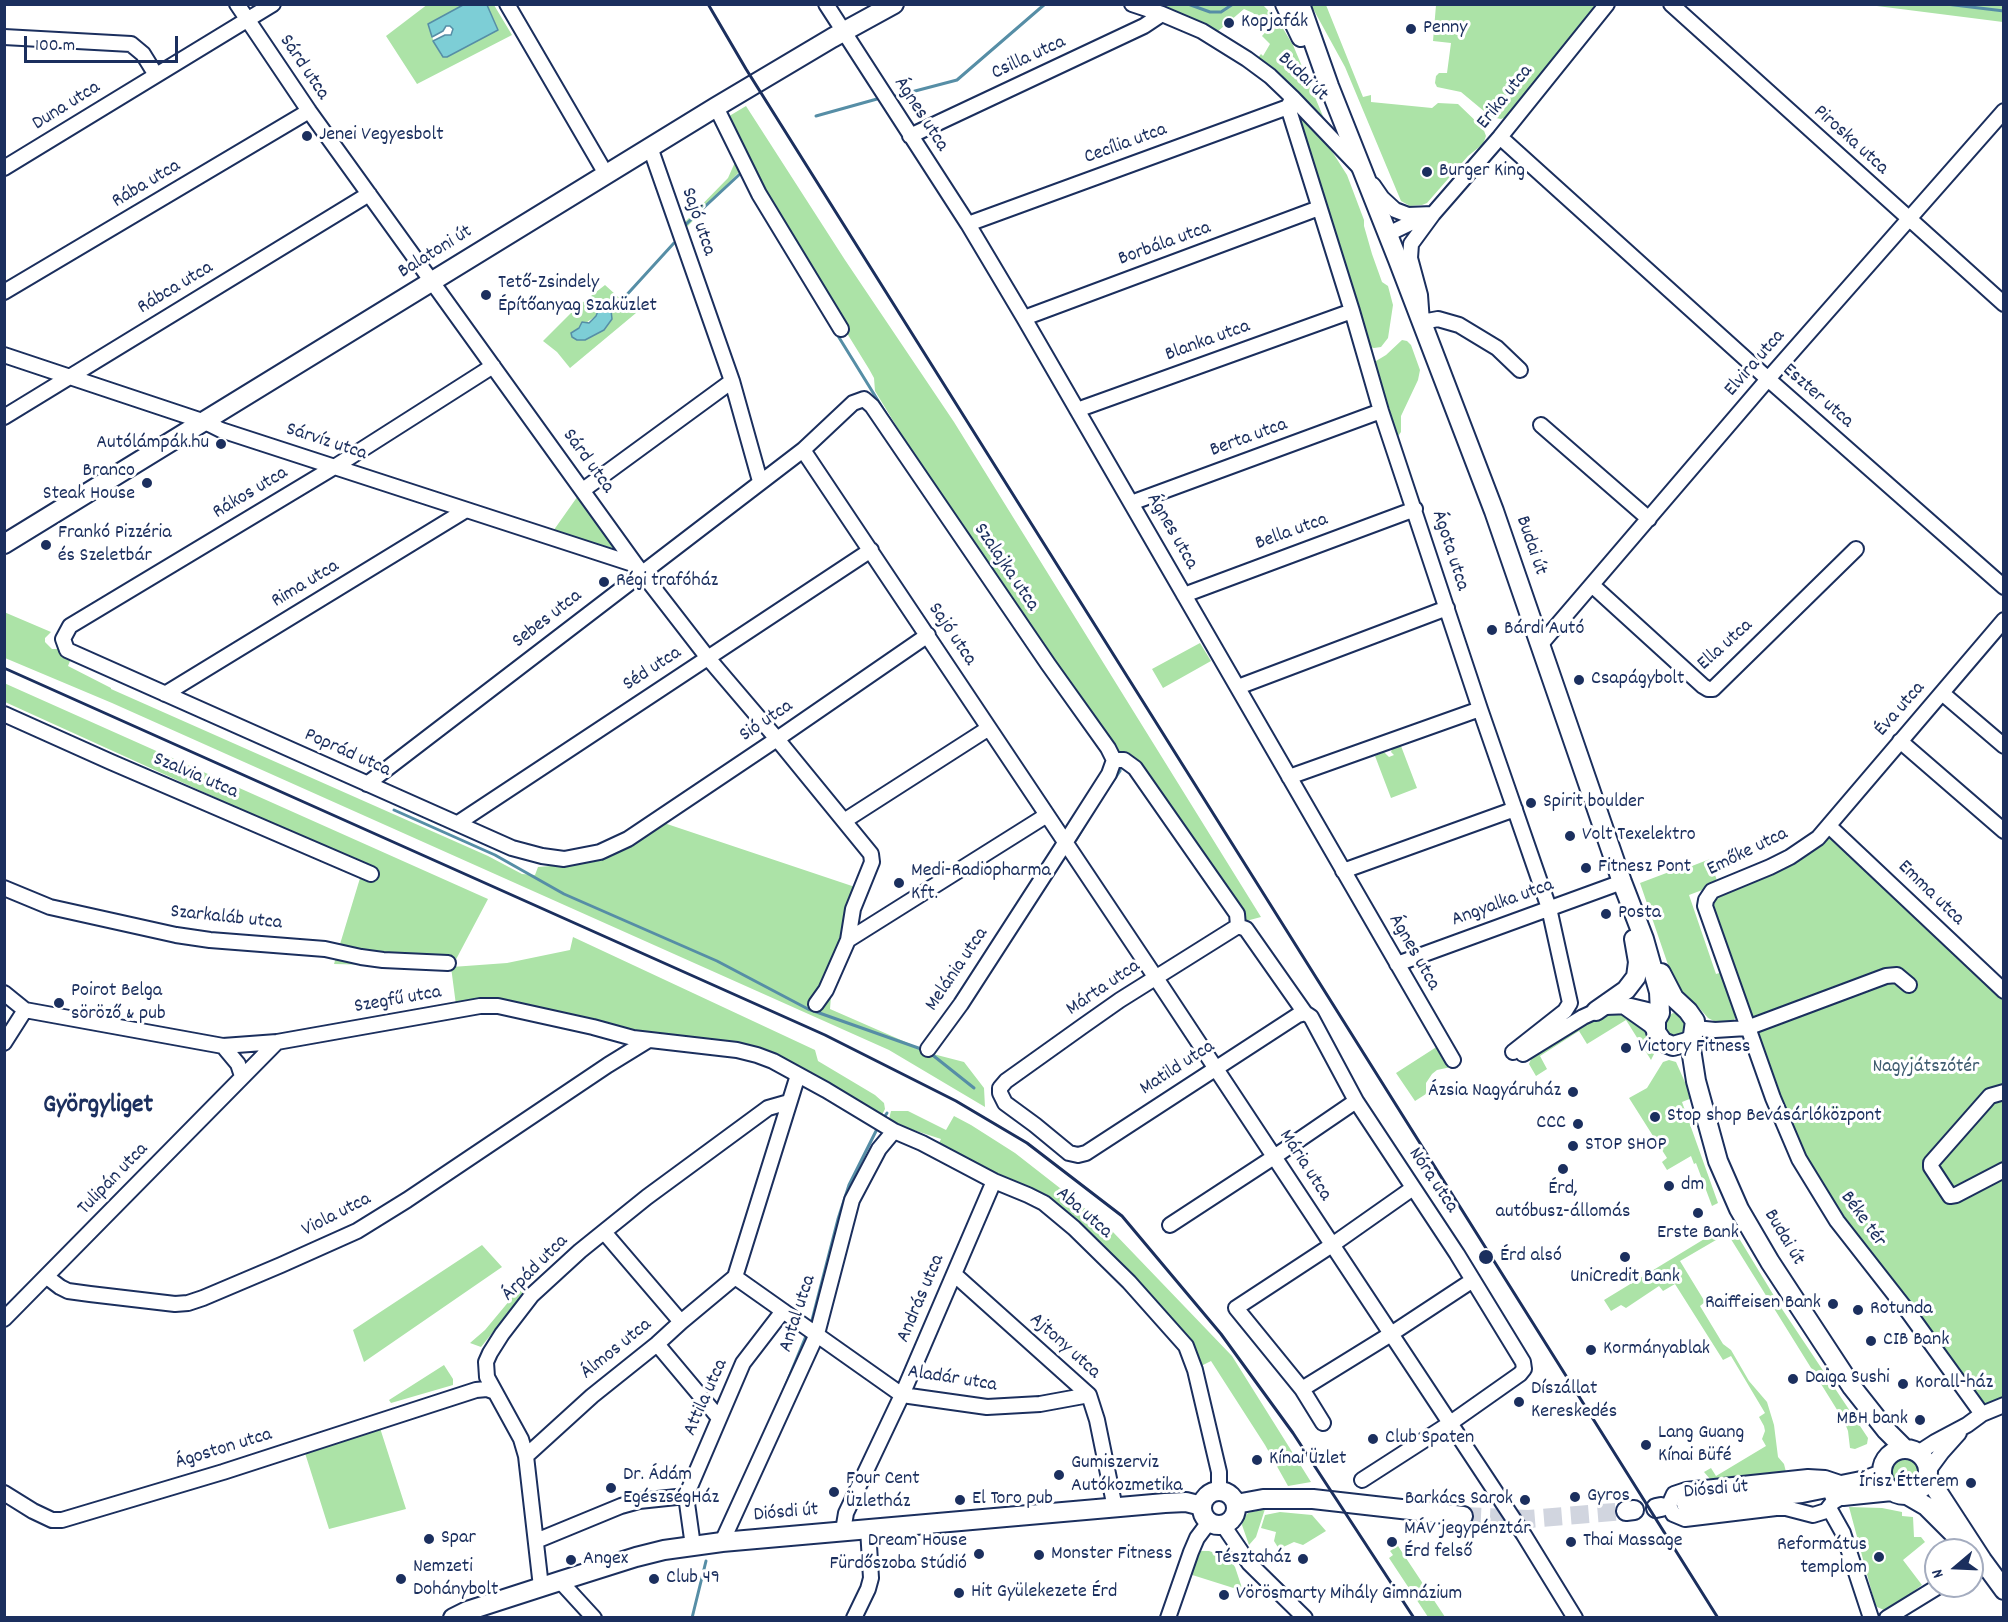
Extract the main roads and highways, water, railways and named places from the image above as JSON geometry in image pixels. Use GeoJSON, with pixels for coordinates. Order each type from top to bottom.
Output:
{"type":"FeatureCollection","features":[{"type":"Feature","properties":{"kind":"main road","name":"Balatoni út"},"geometry":{"type":"LineString","coordinates":[[4,544],[650,147],[894,4]]}},
{"type":"Feature","properties":{"kind":"main road"},"geometry":{"type":"LineString","coordinates":[[1271,4],[1300,35]]}},
{"type":"Feature","properties":{"kind":"main road","name":"Budai út"},"geometry":{"type":"LineString","coordinates":[[1285,4],[1329,86]]}},
{"type":"Feature","properties":{"kind":"main road","name":"Budai út"},"geometry":{"type":"LineString","coordinates":[[1300,4],[1329,86],[1494,511],[1622,882],[1644,939],[1657,982],[1660,1013],[1656,1020],[1656,1032],[1663,1042],[1673,1046],[1701,1100]]}},
{"type":"Feature","properties":{"kind":"main road"},"geometry":{"type":"LineString","coordinates":[[1596,1011],[1626,990],[1636,977],[1638,962],[1622,882]]}},
{"type":"Feature","properties":{"kind":"main road","name":"Budai út"},"geometry":{"type":"LineString","coordinates":[[1644,939],[1669,988],[1682,1008],[1692,1016],[1692,1060],[1701,1100],[1718,1161],[1739,1209],[1770,1262],[1852,1387],[1886,1430],[1912,1451]]}},
{"type":"Feature","properties":{"kind":"main road"},"geometry":{"type":"LineString","coordinates":[[1660,1013],[1670,1006],[1682,1008]]}},
{"type":"Feature","properties":{"kind":"main road"},"geometry":{"type":"LineString","coordinates":[[1673,1046],[1688,1042],[1693,1033]]}},
{"type":"Feature","properties":{"kind":"main road","name":"Budai út"},"geometry":{"type":"LineString","coordinates":[[1852,1387],[1876,1436],[1884,1467]]}},
{"type":"Feature","properties":{"kind":"main road"},"geometry":{"type":"LineString","coordinates":[[1956,1538],[1926,1506],[1887,1486],[1884,1467],[1897,1450],[1912,1451],[1924,1458],[1928,1474],[1963,1538]]}},
{"type":"Feature","properties":{"kind":"main road","name":"Diósdi út"},"geometry":{"type":"LineString","coordinates":[[1844,1490],[1866,1480],[1884,1467]]}},
{"type":"Feature","properties":{"kind":"main road"},"geometry":{"type":"LineString","coordinates":[[1900,1493],[1920,1490],[1928,1474]]}},
{"type":"Feature","properties":{"kind":"main road","name":"Diósdi út"},"geometry":{"type":"LineString","coordinates":[[1686,1504],[1844,1490],[1900,1493]]}},
{"type":"Feature","properties":{"kind":"main road"},"geometry":{"type":"LineString","coordinates":[[1219,1491],[1229,1494],[1236,1504],[1233,1518],[1211,1518],[1206,1496],[1219,1491]]}},
{"type":"Feature","properties":{"kind":"main road"},"geometry":{"type":"LineString","coordinates":[[1236,1504],[1263,1499],[1313,1499],[1463,1516]]}},
{"type":"Feature","properties":{"kind":"main road","name":"Diósdi út"},"geometry":{"type":"LineString","coordinates":[[454,1617],[636,1557],[722,1542],[1186,1502],[1211,1518]]}},
{"type":"Feature","properties":{"kind":"main road"},"geometry":{"type":"LineString","coordinates":[[1984,1568],[2004,1590]]}},
{"type":"Feature","properties":{"kind":"water"},"geometry":{"type":"Polygon","coordinates":[[[463,5],[487,5],[498,30],[443,57],[433,41],[445,35],[451,35],[453,29],[446,26],[443,31],[432,37],[428,24],[463,5]]]}},
{"type":"Feature","properties":{"kind":"water"},"geometry":{"type":"Polygon","coordinates":[[[603,305],[608,306],[611,310],[612,319],[604,330],[585,340],[572,337],[571,333],[579,328],[582,322],[589,323],[603,305]]]}},
{"type":"Feature","properties":{"kind":"waterway"},"geometry":{"type":"LineString","coordinates":[[896,96],[957,80],[1045,4]]}},
{"type":"Feature","properties":{"kind":"waterway"},"geometry":{"type":"LineString","coordinates":[[1188,4],[1210,12],[1221,12],[1233,4]]}},
{"type":"Feature","properties":{"kind":"waterway"},"geometry":{"type":"LineString","coordinates":[[1946,4],[2004,11]]}},
{"type":"Feature","properties":{"kind":"waterway"},"geometry":{"type":"LineString","coordinates":[[816,116],[877,99]]}},
{"type":"Feature","properties":{"kind":"waterway"},"geometry":{"type":"LineString","coordinates":[[683,227],[741,173],[743,176]]}},
{"type":"Feature","properties":{"kind":"waterway"},"geometry":{"type":"LineString","coordinates":[[611,310],[674,243]]}},
{"type":"Feature","properties":{"kind":"waterway"},"geometry":{"type":"LineString","coordinates":[[835,331],[898,433]]}},
{"type":"Feature","properties":{"kind":"waterway"},"geometry":{"type":"LineString","coordinates":[[1100,800],[1120,771],[1120,764]]}},
{"type":"Feature","properties":{"kind":"waterway"},"geometry":{"type":"LineString","coordinates":[[394,810],[495,855],[564,894],[717,961],[808,1009],[924,1050]]}},
{"type":"Feature","properties":{"kind":"waterway"},"geometry":{"type":"LineString","coordinates":[[1076,840],[1092,813]]}},
{"type":"Feature","properties":{"kind":"waterway"},"geometry":{"type":"LineString","coordinates":[[930,1053],[974,1088]]}},
{"type":"Feature","properties":{"kind":"waterway"},"geometry":{"type":"LineString","coordinates":[[883,1119],[887,1113]]}},
{"type":"Feature","properties":{"kind":"waterway"},"geometry":{"type":"LineString","coordinates":[[812,1320],[849,1185],[876,1131]]}},
{"type":"Feature","properties":{"kind":"waterway"},"geometry":{"type":"LineString","coordinates":[[775,1411],[806,1336]]}},
{"type":"Feature","properties":{"kind":"waterway"},"geometry":{"type":"LineString","coordinates":[[720,1530],[763,1436]]}},
{"type":"Feature","properties":{"kind":"waterway"},"geometry":{"type":"LineString","coordinates":[[692,1618],[706,1561]]}},
{"type":"Feature","properties":{"kind":"tunnel"},"geometry":{"type":"LineString","coordinates":[[1463,1516],[1528,1519],[1626,1511]]}},
{"type":"Feature","properties":{"kind":"railway"},"geometry":{"type":"LineString","coordinates":[[708,4],[746,69],[1718,1618]]}},
{"type":"Feature","properties":{"kind":"railway"},"geometry":{"type":"LineString","coordinates":[[4,668],[825,1035],[956,1101],[1027,1143],[1122,1216],[1221,1334],[1293,1433],[1414,1618]]}},
{"type":"Feature","properties":{"kind":"place","name":"Kopjafák"},"geometry":{"type":"Point","coordinates":[1229,23]}},
{"type":"Feature","properties":{"kind":"place","name":"Penny"},"geometry":{"type":"Point","coordinates":[1411,29]}},
{"type":"Feature","properties":{"kind":"place","name":"Jenei Vegyesbolt"},"geometry":{"type":"Point","coordinates":[307,136]}},
{"type":"Feature","properties":{"kind":"place","name":"Burger King"},"geometry":{"type":"Point","coordinates":[1427,172]}},
{"type":"Feature","properties":{"kind":"place","name":"Tető-Zsindely Építőanyag Szaküzlet"},"geometry":{"type":"Point","coordinates":[486,295]}},
{"type":"Feature","properties":{"kind":"place","name":"Autólámpák.hu"},"geometry":{"type":"Point","coordinates":[221,444]}},
{"type":"Feature","properties":{"kind":"place","name":"Branco Steak House"},"geometry":{"type":"Point","coordinates":[147,483]}},
{"type":"Feature","properties":{"kind":"place","name":"Frankó Pizzéria és Szeletbár"},"geometry":{"type":"Point","coordinates":[46,545]}},
{"type":"Feature","properties":{"kind":"place","name":"Régi trafóház"},"geometry":{"type":"Point","coordinates":[604,582]}},
{"type":"Feature","properties":{"kind":"place","name":"Bárdi Autó"},"geometry":{"type":"Point","coordinates":[1492,630]}},
{"type":"Feature","properties":{"kind":"place","name":"Csapágybolt"},"geometry":{"type":"Point","coordinates":[1579,680]}},
{"type":"Feature","properties":{"kind":"place","name":"Spirit boulder"},"geometry":{"type":"Point","coordinates":[1531,803]}},
{"type":"Feature","properties":{"kind":"place","name":"Volt Texelektro"},"geometry":{"type":"Point","coordinates":[1570,836]}},
{"type":"Feature","properties":{"kind":"place","name":"Fitnesz Pont"},"geometry":{"type":"Point","coordinates":[1586,868]}},
{"type":"Feature","properties":{"kind":"place","name":"Medi-Radiopharma Kft."},"geometry":{"type":"Point","coordinates":[899,883]}},
{"type":"Feature","properties":{"kind":"place","name":"Posta"},"geometry":{"type":"Point","coordinates":[1606,914]}},
{"type":"Feature","properties":{"kind":"place","name":"Poirot Belga söröző & pub"},"geometry":{"type":"Point","coordinates":[59,1003]}},
{"type":"Feature","properties":{"kind":"place","name":"Victory Fitness"},"geometry":{"type":"Point","coordinates":[1626,1048]}},
{"type":"Feature","properties":{"kind":"place","name":"Ázsia Nagyáruház"},"geometry":{"type":"Point","coordinates":[1573,1092]}},
{"type":"Feature","properties":{"kind":"place","name":"Stop shop Bevásárlóközpont"},"geometry":{"type":"Point","coordinates":[1655,1117]}},
{"type":"Feature","properties":{"kind":"place","name":"CCC"},"geometry":{"type":"Point","coordinates":[1578,1124]}},
{"type":"Feature","properties":{"kind":"place","name":"STOP SHOP"},"geometry":{"type":"Point","coordinates":[1573,1146]}},
{"type":"Feature","properties":{"kind":"place","name":"Érd, autóbusz-állomás"},"geometry":{"type":"Point","coordinates":[1563,1169]}},
{"type":"Feature","properties":{"kind":"place","name":"dm"},"geometry":{"type":"Point","coordinates":[1669,1186]}},
{"type":"Feature","properties":{"kind":"place","name":"Erste Bank"},"geometry":{"type":"Point","coordinates":[1698,1213]}},
{"type":"Feature","properties":{"kind":"place","name":"Érd alsó"},"geometry":{"type":"Point","coordinates":[1486,1257]}},
{"type":"Feature","properties":{"kind":"place","name":"UniCredit Bank"},"geometry":{"type":"Point","coordinates":[1625,1257]}},
{"type":"Feature","properties":{"kind":"place","name":"Raiffeisen Bank"},"geometry":{"type":"Point","coordinates":[1833,1304]}},
{"type":"Feature","properties":{"kind":"place","name":"Rotunda"},"geometry":{"type":"Point","coordinates":[1858,1310]}},
{"type":"Feature","properties":{"kind":"place","name":"CIB Bank"},"geometry":{"type":"Point","coordinates":[1871,1341]}},
{"type":"Feature","properties":{"kind":"place","name":"Kormányablak"},"geometry":{"type":"Point","coordinates":[1591,1350]}},
{"type":"Feature","properties":{"kind":"place","name":"Daiga Sushi"},"geometry":{"type":"Point","coordinates":[1793,1379]}},
{"type":"Feature","properties":{"kind":"place","name":"Korall-ház"},"geometry":{"type":"Point","coordinates":[1903,1384]}},
{"type":"Feature","properties":{"kind":"place","name":"Díszállat Kereskedés"},"geometry":{"type":"Point","coordinates":[1519,1402]}},
{"type":"Feature","properties":{"kind":"place","name":"MBH bank"},"geometry":{"type":"Point","coordinates":[1920,1420]}},
{"type":"Feature","properties":{"kind":"place","name":"Club Spaten"},"geometry":{"type":"Point","coordinates":[1373,1439]}},
{"type":"Feature","properties":{"kind":"place","name":"Lang Guang Kínai Büfé"},"geometry":{"type":"Point","coordinates":[1646,1445]}},
{"type":"Feature","properties":{"kind":"place","name":"Kínai Üzlet"},"geometry":{"type":"Point","coordinates":[1257,1460]}},
{"type":"Feature","properties":{"kind":"place","name":"Gumiszerviz Autókozmetika"},"geometry":{"type":"Point","coordinates":[1059,1475]}},
{"type":"Feature","properties":{"kind":"place","name":"Írisz Étterem"},"geometry":{"type":"Point","coordinates":[1971,1483]}},
{"type":"Feature","properties":{"kind":"place","name":"Dr. Ádám EgészségHáz"},"geometry":{"type":"Point","coordinates":[611,1488]}},
{"type":"Feature","properties":{"kind":"place","name":"Four Cent Üzletház"},"geometry":{"type":"Point","coordinates":[834,1492]}},
{"type":"Feature","properties":{"kind":"place","name":"Gyros"},"geometry":{"type":"Point","coordinates":[1575,1497]}},
{"type":"Feature","properties":{"kind":"place","name":"El Toro pub"},"geometry":{"type":"Point","coordinates":[960,1500]}},
{"type":"Feature","properties":{"kind":"place","name":"Barkács Sarok"},"geometry":{"type":"Point","coordinates":[1525,1500]}},
{"type":"Feature","properties":{"kind":"place","name":"Spar"},"geometry":{"type":"Point","coordinates":[429,1539]}},
{"type":"Feature","properties":{"kind":"place","name":"MÁV jegypénztár Érd felső"},"geometry":{"type":"Point","coordinates":[1392,1542]}},
{"type":"Feature","properties":{"kind":"place","name":"Thai Massage"},"geometry":{"type":"Point","coordinates":[1571,1542]}},
{"type":"Feature","properties":{"kind":"place","name":"Dream House Fürdőszoba Stúdió"},"geometry":{"type":"Point","coordinates":[979,1554]}},
{"type":"Feature","properties":{"kind":"place","name":"Monster Fitness"},"geometry":{"type":"Point","coordinates":[1039,1555]}},
{"type":"Feature","properties":{"kind":"place","name":"Református templom"},"geometry":{"type":"Point","coordinates":[1879,1557]}},
{"type":"Feature","properties":{"kind":"place","name":"Tésztaház"},"geometry":{"type":"Point","coordinates":[1303,1559]}},
{"type":"Feature","properties":{"kind":"place","name":"Angex"},"geometry":{"type":"Point","coordinates":[571,1560]}},
{"type":"Feature","properties":{"kind":"place","name":"Nemzeti Dohánybolt"},"geometry":{"type":"Point","coordinates":[401,1579]}},
{"type":"Feature","properties":{"kind":"place","name":"Club 49"},"geometry":{"type":"Point","coordinates":[654,1579]}},
{"type":"Feature","properties":{"kind":"place","name":"Hit Gyülekezete Érd"},"geometry":{"type":"Point","coordinates":[959,1593]}},
{"type":"Feature","properties":{"kind":"place","name":"Vörösmarty Mihály Gimnázium"},"geometry":{"type":"Point","coordinates":[1224,1595]}},
{"type":"Feature","properties":{"kind":"district","name":"Györgyliget"},"geometry":{"type":"Point","coordinates":[98,1107]}},
{"type":"Feature","properties":{"kind":"park label","name":"Nagyjátszótér"},"geometry":{"type":"Point","coordinates":[1926,1068]}}]}
